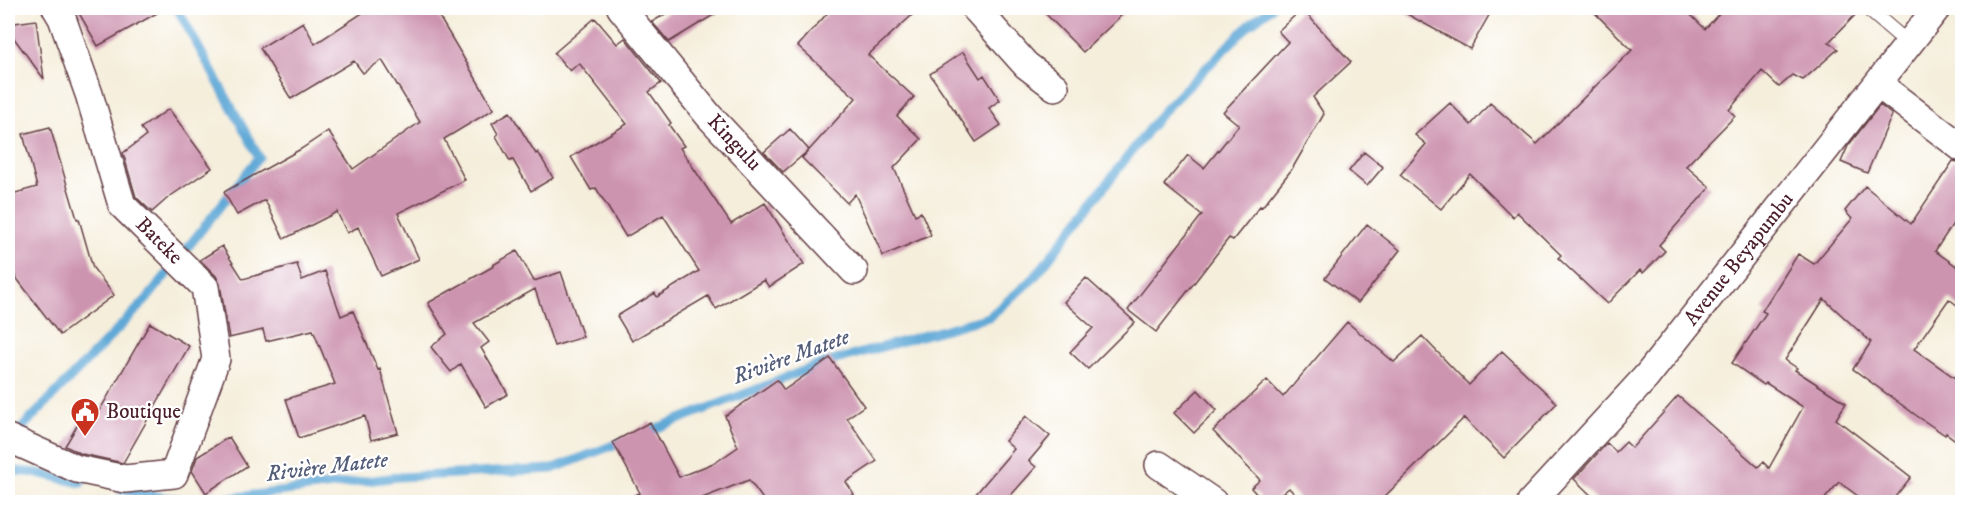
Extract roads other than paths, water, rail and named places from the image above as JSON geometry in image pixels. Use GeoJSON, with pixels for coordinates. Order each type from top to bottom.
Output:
{"type":"FeatureCollection","features":[{"type":"Feature","properties":{"kind":"street","name":"Bateke"},"geometry":{"type":"LineString","coordinates":[[8,438],[78,469],[125,479],[174,474],[216,359],[205,287],[122,205],[89,94],[62,18],[56,8]]}},
{"type":"Feature","properties":{"kind":"street","name":"Kingulu"},"geometry":{"type":"LineString","coordinates":[[621,8],[710,116],[854,271]]}},
{"type":"Feature","properties":{"kind":"street"},"geometry":{"type":"LineString","coordinates":[[975,8],[1026,65],[1055,87]]}},
{"type":"Feature","properties":{"kind":"street","name":"Avenue Beyapumbu"},"geometry":{"type":"LineString","coordinates":[[1531,502],[1647,376],[1937,8]]}},
{"type":"Feature","properties":{"kind":"street"},"geometry":{"type":"LineString","coordinates":[[1878,84],[1962,148]]}},
{"type":"Feature","properties":{"kind":"street"},"geometry":{"type":"LineString","coordinates":[[1159,465],[1213,502]]}},
{"type":"Feature","properties":{"kind":"lane"},"geometry":{"type":"LineString","coordinates":[[1867,8],[1909,44]]}},
{"type":"Feature","properties":{"kind":"waterway"},"geometry":{"type":"LineString","coordinates":[[13,437],[147,299],[259,157],[177,8]]}},
{"type":"Feature","properties":{"kind":"waterway","name":"Rivière Matete"},"geometry":{"type":"LineString","coordinates":[[642,434],[818,365],[989,317],[1034,278],[1162,112],[1249,25],[1271,8]]}},
{"type":"Feature","properties":{"kind":"waterway","name":"Rivière Matete"},"geometry":{"type":"LineString","coordinates":[[196,502],[398,477],[552,469],[624,441]]}},
{"type":"Feature","properties":{"kind":"waterway","name":"Rivière Matete"},"geometry":{"type":"LineString","coordinates":[[8,470],[38,473],[81,483]]}},
{"type":"Feature","properties":{"kind":"waterway","name":"Rivière Matete"},"geometry":{"type":"LineString","coordinates":[[121,490],[192,502]]}},
{"type":"Feature","properties":{"kind":"place","name":"Boutique"},"geometry":{"type":"Point","coordinates":[85,438]}}]}
